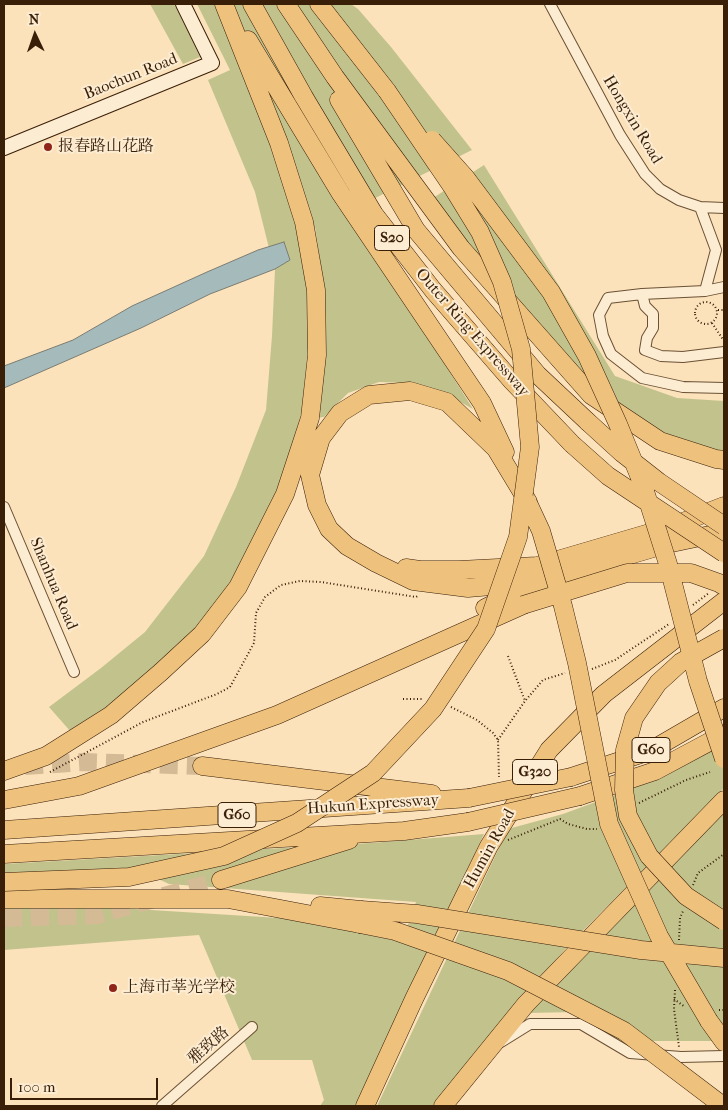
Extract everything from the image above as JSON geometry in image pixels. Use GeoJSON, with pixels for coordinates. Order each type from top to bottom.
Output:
{"type":"FeatureCollection","features":[{"type":"Feature","properties":{"kind":"highway"},"geometry":{"type":"LineString","coordinates":[[226,4],[341,194],[482,403],[541,531],[563,606],[609,824],[659,936],[709,1021],[724,1042]]}},
{"type":"Feature","properties":{"kind":"highway"},"geometry":{"type":"LineString","coordinates":[[4,771],[46,756],[111,715],[202,634],[238,587],[285,494],[310,418],[318,354],[316,290],[304,222],[279,143],[226,4]]}},
{"type":"Feature","properties":{"kind":"highway","name":"Outer Ring Expressway"},"geometry":{"type":"LineString","coordinates":[[252,4],[304,97],[374,214],[433,290],[512,381],[572,444],[608,476],[724,553]]}},
{"type":"Feature","properties":{"kind":"highway"},"geometry":{"type":"LineString","coordinates":[[285,4],[335,78],[461,248],[591,395],[660,441],[724,460]]}},
{"type":"Feature","properties":{"kind":"highway","name":"Outer Ring Expressway"},"geometry":{"type":"LineString","coordinates":[[285,4],[416,230],[428,245],[538,375],[622,453],[692,506],[724,526]]}},
{"type":"Feature","properties":{"kind":"highway"},"geometry":{"type":"LineString","coordinates":[[319,4],[388,91],[465,177],[512,238],[551,292],[587,356],[618,424],[643,486],[668,564],[698,681],[724,759]]}},
{"type":"Feature","properties":{"kind":"highway"},"geometry":{"type":"LineString","coordinates":[[4,882],[129,877],[224,856],[297,823],[374,773],[433,709],[486,628],[518,537],[530,447],[521,349],[502,282],[480,232],[388,91]]}},
{"type":"Feature","properties":{"kind":"highway"},"geometry":{"type":"LineString","coordinates":[[528,503],[496,448],[447,402],[410,391],[370,395],[340,413],[321,438],[310,475],[317,505],[329,529],[347,546],[376,563],[413,580],[468,588],[538,582]]}},
{"type":"Feature","properties":{"kind":"highway"},"geometry":{"type":"LineString","coordinates":[[376,563],[420,570],[537,566],[670,526],[724,506]]}},
{"type":"Feature","properties":{"kind":"highway"},"geometry":{"type":"LineString","coordinates":[[277,715],[408,646],[538,582],[667,544],[724,532]]}},
{"type":"Feature","properties":{"kind":"highway"},"geometry":{"type":"LineString","coordinates":[[4,800],[79,786],[277,715],[523,605],[627,573],[691,573],[719,583],[720,593]]}},
{"type":"Feature","properties":{"kind":"highway","name":"Humin Road"},"geometry":{"type":"LineString","coordinates":[[365,1106],[414,999],[489,846],[549,750],[604,694],[704,616],[720,593]]}},
{"type":"Feature","properties":{"kind":"highway"},"geometry":{"type":"LineString","coordinates":[[724,637],[681,662],[658,683],[634,718],[625,750],[624,790],[628,816],[649,856],[686,896],[724,921]]}},
{"type":"Feature","properties":{"kind":"highway","name":"Hukun Expressway"},"geometry":{"type":"LineString","coordinates":[[4,830],[470,798],[571,777],[650,751],[724,708]]}},
{"type":"Feature","properties":{"kind":"highway","name":"Hukun Expressway"},"geometry":{"type":"LineString","coordinates":[[4,854],[404,831],[468,822],[580,796],[655,771],[724,734]]}},
{"type":"Feature","properties":{"kind":"highway"},"geometry":{"type":"LineString","coordinates":[[202,766],[470,798]]}},
{"type":"Feature","properties":{"kind":"highway"},"geometry":{"type":"LineString","coordinates":[[443,1106],[526,1004],[724,800]]}},
{"type":"Feature","properties":{"kind":"highway"},"geometry":{"type":"LineString","coordinates":[[221,880],[376,832]]}},
{"type":"Feature","properties":{"kind":"highway"},"geometry":{"type":"LineString","coordinates":[[4,899],[228,899],[361,917],[417,914],[641,950],[724,958]]}},
{"type":"Feature","properties":{"kind":"highway"},"geometry":{"type":"LineString","coordinates":[[361,917],[508,971],[624,1031],[723,1106]]}},
{"type":"Feature","properties":{"kind":"street","name":"Baochun Road"},"geometry":{"type":"LineString","coordinates":[[4,148],[212,63],[183,4]]}},
{"type":"Feature","properties":{"kind":"street","name":"Hongxin Road"},"geometry":{"type":"LineString","coordinates":[[550,4],[620,135],[645,174],[660,189],[679,200],[700,207],[724,208]]}},
{"type":"Feature","properties":{"kind":"street"},"geometry":{"type":"LineString","coordinates":[[700,207],[716,250],[705,291]]}},
{"type":"Feature","properties":{"kind":"street"},"geometry":{"type":"LineString","coordinates":[[724,287],[705,291],[642,294],[608,298],[599,315],[603,336],[611,354],[642,378],[683,387],[724,388]]}},
{"type":"Feature","properties":{"kind":"street"},"geometry":{"type":"LineString","coordinates":[[642,294],[646,306],[652,314],[653,328],[647,338],[645,350],[661,356],[683,357],[724,352]]}},
{"type":"Feature","properties":{"kind":"street","name":"Shanhua Road"},"geometry":{"type":"LineString","coordinates":[[4,507],[74,672]]}},
{"type":"Feature","properties":{"kind":"street"},"geometry":{"type":"LineString","coordinates":[[490,1049],[530,1024],[581,1024],[630,1053],[681,1057],[724,1056]]}},
{"type":"Feature","properties":{"kind":"street","name":"雅致路"},"geometry":{"type":"LineString","coordinates":[[162,1106],[252,1028]]}},
{"type":"Feature","properties":{"kind":"path"},"geometry":{"type":"LineString","coordinates":[[703,302],[710,302],[718,310],[717,318],[712,323],[704,324],[698,320],[695,314],[697,307],[703,302]]}},
{"type":"Feature","properties":{"kind":"path"},"geometry":{"type":"LineString","coordinates":[[718,310],[724,310]]}},
{"type":"Feature","properties":{"kind":"path"},"geometry":{"type":"LineString","coordinates":[[712,323],[724,341]]}},
{"type":"Feature","properties":{"kind":"path"},"geometry":{"type":"LineString","coordinates":[[46,756],[50,772],[143,722],[217,694],[230,687],[254,644],[256,613],[265,597],[281,585],[300,581],[321,582],[416,597],[420,594]]}},
{"type":"Feature","properties":{"kind":"path"},"geometry":{"type":"LineString","coordinates":[[688,609],[720,593]]}},
{"type":"Feature","properties":{"kind":"path"},"geometry":{"type":"LineString","coordinates":[[585,670],[593,669],[615,660],[673,621]]}},
{"type":"Feature","properties":{"kind":"path"},"geometry":{"type":"LineString","coordinates":[[508,656],[525,701]]}},
{"type":"Feature","properties":{"kind":"path"},"geometry":{"type":"LineString","coordinates":[[498,785],[498,740],[525,701],[543,680],[568,673]]}},
{"type":"Feature","properties":{"kind":"path"},"geometry":{"type":"LineString","coordinates":[[403,699],[430,701]]}},
{"type":"Feature","properties":{"kind":"path"},"geometry":{"type":"LineString","coordinates":[[446,705],[477,720],[493,733],[498,740]]}},
{"type":"Feature","properties":{"kind":"path"},"geometry":{"type":"LineString","coordinates":[[691,891],[698,873],[724,854]]}},
{"type":"Feature","properties":{"kind":"path"},"geometry":{"type":"LineString","coordinates":[[678,945],[680,918],[684,909]]}},
{"type":"Feature","properties":{"kind":"path"},"geometry":{"type":"LineString","coordinates":[[675,990],[674,1009],[681,1057]]}},
{"type":"Feature","properties":{"kind":"green space"},"geometry":{"type":"Polygon","coordinates":[[[150,4],[174,4],[200,57],[183,64],[150,4]]]}},
{"type":"Feature","properties":{"kind":"green space"},"geometry":{"type":"Polygon","coordinates":[[[197,4],[351,4],[358,9],[391,47],[472,150],[345,213],[473,409],[446,394],[413,383],[379,382],[348,393],[324,417],[315,418],[325,352],[323,279],[315,227],[299,234],[306,261],[310,327],[302,410],[282,482],[228,590],[186,644],[136,688],[71,732],[49,707],[145,632],[204,556],[236,487],[266,410],[275,269],[290,260],[284,242],[269,248],[255,192],[208,80],[230,70],[197,4]]]}},
{"type":"Feature","properties":{"kind":"green space"},"geometry":{"type":"Polygon","coordinates":[[[484,165],[615,376],[677,398],[724,401],[724,452],[685,443],[642,424],[581,378],[474,255],[433,198],[484,165]]]}},
{"type":"Feature","properties":{"kind":"green space"},"geometry":{"type":"Polygon","coordinates":[[[724,743],[724,788],[567,947],[433,1106],[377,1106],[508,829],[563,814],[631,789],[724,743]]]}},
{"type":"Feature","properties":{"kind":"green space"},"geometry":{"type":"Polygon","coordinates":[[[724,811],[724,1041],[650,1041],[575,1012],[528,1013],[724,811]]]}},
{"type":"Feature","properties":{"kind":"green space"},"geometry":{"type":"Polygon","coordinates":[[[484,834],[355,1106],[320,1106],[324,1100],[312,1060],[252,1060],[199,935],[4,950],[4,908],[103,907],[295,919],[402,942],[416,902],[169,884],[135,868],[4,875],[4,864],[371,843],[484,834]]]}},
{"type":"Feature","properties":{"kind":"shaded area"},"geometry":{"type":"Polygon","coordinates":[[[284,242],[290,260],[275,269],[210,294],[141,328],[4,388],[4,366],[73,340],[132,306],[258,250],[284,242]]]}},
{"type":"Feature","properties":{"kind":"tunnel"},"geometry":{"type":"LineString","coordinates":[[25,766],[84,762],[202,766]]}},
{"type":"Feature","properties":{"kind":"tunnel"},"geometry":{"type":"LineString","coordinates":[[4,918],[97,915],[221,880]]}},
{"type":"Feature","properties":{"kind":"place","name":"报春路山花路"},"geometry":{"type":"Point","coordinates":[48,147]}},
{"type":"Feature","properties":{"kind":"place","name":"上海市莘光学校"},"geometry":{"type":"Point","coordinates":[113,988]}}]}
